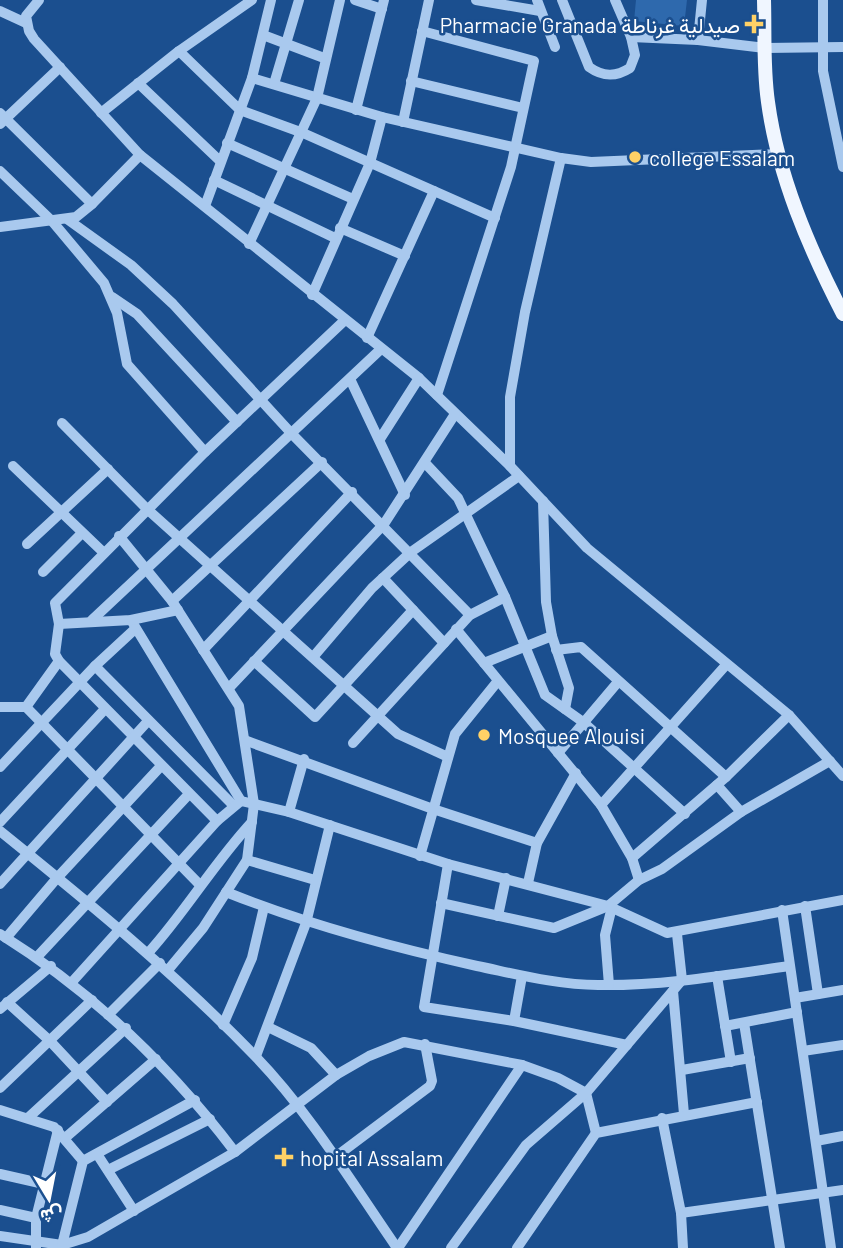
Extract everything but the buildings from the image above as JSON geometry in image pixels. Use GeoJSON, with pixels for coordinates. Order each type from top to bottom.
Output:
{"type":"FeatureCollection","features":[{"type":"Feature","properties":{"kind":"main road"},"geometry":{"type":"LineString","coordinates":[[764,0],[768,102],[778,154],[811,248],[841,305]]}},
{"type":"Feature","properties":{"kind":"street"},"geometry":{"type":"LineString","coordinates":[[39,0],[26,16],[26,23],[34,39],[140,155],[419,378],[519,475],[587,548],[789,715],[843,776]]}},
{"type":"Feature","properties":{"kind":"street"},"geometry":{"type":"LineString","coordinates":[[101,113],[179,51],[252,0]]}},
{"type":"Feature","properties":{"kind":"street"},"geometry":{"type":"LineString","coordinates":[[205,206],[252,78],[271,0]]}},
{"type":"Feature","properties":{"kind":"street"},"geometry":{"type":"LineString","coordinates":[[274,84],[299,0]]}},
{"type":"Feature","properties":{"kind":"street"},"geometry":{"type":"LineString","coordinates":[[249,244],[317,98],[324,58],[340,0]]}},
{"type":"Feature","properties":{"kind":"street"},"geometry":{"type":"LineString","coordinates":[[355,0],[383,5],[356,110]]}},
{"type":"Feature","properties":{"kind":"street"},"geometry":{"type":"LineString","coordinates":[[403,122],[429,0]]}},
{"type":"Feature","properties":{"kind":"street"},"geometry":{"type":"LineString","coordinates":[[476,0],[538,6],[555,47]]}},
{"type":"Feature","properties":{"kind":"street"},"geometry":{"type":"LineString","coordinates":[[562,0],[584,58],[598,73],[621,74],[631,68],[635,55],[631,37],[615,0]]}},
{"type":"Feature","properties":{"kind":"street"},"geometry":{"type":"LineString","coordinates":[[698,40],[702,0]]}},
{"type":"Feature","properties":{"kind":"street"},"geometry":{"type":"LineString","coordinates":[[823,0],[822,47],[828,97],[843,167]]}},
{"type":"Feature","properties":{"kind":"street"},"geometry":{"type":"LineString","coordinates":[[0,11],[26,23]]}},
{"type":"Feature","properties":{"kind":"street"},"geometry":{"type":"LineString","coordinates":[[422,31],[534,61],[495,218],[438,395]]}},
{"type":"Feature","properties":{"kind":"street"},"geometry":{"type":"LineString","coordinates":[[263,35],[324,58]]}},
{"type":"Feature","properties":{"kind":"street"},"geometry":{"type":"LineString","coordinates":[[631,37],[698,40],[765,48],[843,47]]}},
{"type":"Feature","properties":{"kind":"street"},"geometry":{"type":"LineString","coordinates":[[179,51],[240,110],[303,133],[495,218]]}},
{"type":"Feature","properties":{"kind":"street"},"geometry":{"type":"LineString","coordinates":[[60,67],[2,119],[92,204]]}},
{"type":"Feature","properties":{"kind":"street"},"geometry":{"type":"LineString","coordinates":[[252,78],[382,117],[561,158],[591,162],[778,154]]}},
{"type":"Feature","properties":{"kind":"street"},"geometry":{"type":"LineString","coordinates":[[411,81],[523,107]]}},
{"type":"Feature","properties":{"kind":"street"},"geometry":{"type":"LineString","coordinates":[[138,83],[220,161]]}},
{"type":"Feature","properties":{"kind":"street"},"geometry":{"type":"LineString","coordinates":[[312,295],[370,163],[382,117]]}},
{"type":"Feature","properties":{"kind":"street"},"geometry":{"type":"LineString","coordinates":[[227,143],[353,199]]}},
{"type":"Feature","properties":{"kind":"street"},"geometry":{"type":"LineString","coordinates":[[0,227],[76,217],[140,155]]}},
{"type":"Feature","properties":{"kind":"street"},"geometry":{"type":"LineString","coordinates":[[510,466],[510,397],[525,312],[561,158]]}},
{"type":"Feature","properties":{"kind":"street"},"geometry":{"type":"LineString","coordinates":[[0,171],[52,221],[94,270],[112,297],[127,364],[205,452]]}},
{"type":"Feature","properties":{"kind":"street"},"geometry":{"type":"LineString","coordinates":[[214,180],[268,206],[405,256]]}},
{"type":"Feature","properties":{"kind":"street"},"geometry":{"type":"LineString","coordinates":[[367,338],[434,191]]}},
{"type":"Feature","properties":{"kind":"street"},"geometry":{"type":"LineString","coordinates":[[66,219],[145,276],[201,333],[291,433],[384,524],[470,615]]}},
{"type":"Feature","properties":{"kind":"street"},"geometry":{"type":"LineString","coordinates":[[112,297],[137,314],[237,422]]}},
{"type":"Feature","properties":{"kind":"street"},"geometry":{"type":"LineString","coordinates":[[217,821],[59,661],[55,653],[59,624],[57,598],[205,452],[345,320]]}},
{"type":"Feature","properties":{"kind":"street"},"geometry":{"type":"LineString","coordinates":[[92,620],[381,348]]}},
{"type":"Feature","properties":{"kind":"street"},"geometry":{"type":"LineString","coordinates":[[380,439],[419,378]]}},
{"type":"Feature","properties":{"kind":"street"},"geometry":{"type":"LineString","coordinates":[[351,379],[405,495]]}},
{"type":"Feature","properties":{"kind":"street"},"geometry":{"type":"LineString","coordinates":[[229,688],[384,524],[426,464],[455,414]]}},
{"type":"Feature","properties":{"kind":"street"},"geometry":{"type":"LineString","coordinates":[[62,423],[147,509],[404,738],[448,757]]}},
{"type":"Feature","properties":{"kind":"street"},"geometry":{"type":"LineString","coordinates":[[0,766],[133,624],[175,606],[212,565],[322,462]]}},
{"type":"Feature","properties":{"kind":"street"},"geometry":{"type":"LineString","coordinates":[[426,464],[455,493],[505,597],[545,695],[583,722],[685,814]]}},
{"type":"Feature","properties":{"kind":"street"},"geometry":{"type":"LineString","coordinates":[[13,466],[103,552]]}},
{"type":"Feature","properties":{"kind":"street"},"geometry":{"type":"LineString","coordinates":[[27,544],[108,469]]}},
{"type":"Feature","properties":{"kind":"street"},"geometry":{"type":"LineString","coordinates":[[314,656],[383,578],[411,552],[466,516],[519,475]]}},
{"type":"Feature","properties":{"kind":"street"},"geometry":{"type":"LineString","coordinates":[[203,650],[352,492]]}},
{"type":"Feature","properties":{"kind":"street"},"geometry":{"type":"LineString","coordinates":[[543,500],[546,602],[552,636],[569,688],[565,709]]}},
{"type":"Feature","properties":{"kind":"street"},"geometry":{"type":"LineString","coordinates":[[43,572],[82,533]]}},
{"type":"Feature","properties":{"kind":"street"},"geometry":{"type":"LineString","coordinates":[[108,1015],[188,947],[247,860],[254,804],[247,741],[239,706],[175,606],[148,568],[119,536]]}},
{"type":"Feature","properties":{"kind":"street"},"geometry":{"type":"LineString","coordinates":[[383,578],[444,643]]}},
{"type":"Feature","properties":{"kind":"street"},"geometry":{"type":"LineString","coordinates":[[353,743],[470,615],[505,597]]}},
{"type":"Feature","properties":{"kind":"street"},"geometry":{"type":"LineString","coordinates":[[254,661],[313,716],[345,686],[414,610]]}},
{"type":"Feature","properties":{"kind":"street"},"geometry":{"type":"LineString","coordinates":[[59,624],[92,620],[133,624]]}},
{"type":"Feature","properties":{"kind":"street"},"geometry":{"type":"LineString","coordinates":[[133,624],[170,682],[237,803]]}},
{"type":"Feature","properties":{"kind":"street"},"geometry":{"type":"LineString","coordinates":[[457,629],[497,682],[601,805],[632,858],[639,880]]}},
{"type":"Feature","properties":{"kind":"street"},"geometry":{"type":"LineString","coordinates":[[484,663],[552,636]]}},
{"type":"Feature","properties":{"kind":"street"},"geometry":{"type":"LineString","coordinates":[[556,650],[581,647],[726,777]]}},
{"type":"Feature","properties":{"kind":"street"},"geometry":{"type":"LineString","coordinates":[[26,707],[59,661]]}},
{"type":"Feature","properties":{"kind":"street"},"geometry":{"type":"LineString","coordinates":[[601,805],[673,729],[726,665]]}},
{"type":"Feature","properties":{"kind":"street"},"geometry":{"type":"LineString","coordinates":[[94,666],[148,721],[237,803],[254,804],[289,813],[420,856],[610,906],[667,933],[677,934],[782,910],[843,900]]}},
{"type":"Feature","properties":{"kind":"street"},"geometry":{"type":"LineString","coordinates":[[420,856],[448,757],[460,725],[497,682]]}},
{"type":"Feature","properties":{"kind":"street"},"geometry":{"type":"LineString","coordinates":[[558,753],[618,682]]}},
{"type":"Feature","properties":{"kind":"street"},"geometry":{"type":"LineString","coordinates":[[0,707],[26,707]]}},
{"type":"Feature","properties":{"kind":"street"},"geometry":{"type":"LineString","coordinates":[[26,707],[150,837],[200,885]]}},
{"type":"Feature","properties":{"kind":"street"},"geometry":{"type":"LineString","coordinates":[[0,822],[105,709]]}},
{"type":"Feature","properties":{"kind":"street"},"geometry":{"type":"LineString","coordinates":[[632,858],[726,777],[789,715]]}},
{"type":"Feature","properties":{"kind":"street"},"geometry":{"type":"LineString","coordinates":[[0,884],[26,852],[96,780],[148,721]]}},
{"type":"Feature","properties":{"kind":"street"},"geometry":{"type":"LineString","coordinates":[[247,741],[433,809],[537,843]]}},
{"type":"Feature","properties":{"kind":"street"},"geometry":{"type":"LineString","coordinates":[[289,813],[304,760]]}},
{"type":"Feature","properties":{"kind":"street"},"geometry":{"type":"LineString","coordinates":[[441,903],[550,929],[610,906],[639,880],[662,869],[741,813],[830,761]]}},
{"type":"Feature","properties":{"kind":"street"},"geometry":{"type":"LineString","coordinates":[[161,766],[3,936],[51,966],[126,1028],[195,1100],[235,1152]]}},
{"type":"Feature","properties":{"kind":"street"},"geometry":{"type":"LineString","coordinates":[[528,883],[537,843],[576,773]]}},
{"type":"Feature","properties":{"kind":"street"},"geometry":{"type":"LineString","coordinates":[[717,785],[741,813]]}},
{"type":"Feature","properties":{"kind":"street"},"geometry":{"type":"LineString","coordinates":[[37,957],[89,905],[189,794]]}},
{"type":"Feature","properties":{"kind":"street"},"geometry":{"type":"LineString","coordinates":[[72,982],[217,821],[237,803]]}},
{"type":"Feature","properties":{"kind":"street"},"geometry":{"type":"LineString","coordinates":[[149,952],[252,822]]}},
{"type":"Feature","properties":{"kind":"street"},"geometry":{"type":"LineString","coordinates":[[256,1056],[306,923],[330,825]]}},
{"type":"Feature","properties":{"kind":"street"},"geometry":{"type":"LineString","coordinates":[[0,831],[149,952],[256,1056],[296,1103],[398,1248],[522,1065]]}},
{"type":"Feature","properties":{"kind":"street"},"geometry":{"type":"LineString","coordinates":[[247,860],[316,880]]}},
{"type":"Feature","properties":{"kind":"street"},"geometry":{"type":"LineString","coordinates":[[448,864],[431,956],[425,1008],[514,1021],[626,1045]]}},
{"type":"Feature","properties":{"kind":"street"},"geometry":{"type":"LineString","coordinates":[[498,916],[506,878]]}},
{"type":"Feature","properties":{"kind":"street"},"geometry":{"type":"LineString","coordinates":[[226,892],[306,923],[431,956],[522,976],[586,985],[682,980],[789,966]]}},
{"type":"Feature","properties":{"kind":"street"},"geometry":{"type":"LineString","coordinates":[[610,906],[604,934],[610,985]]}},
{"type":"Feature","properties":{"kind":"street"},"geometry":{"type":"LineString","coordinates":[[805,906],[818,994]]}},
{"type":"Feature","properties":{"kind":"street"},"geometry":{"type":"LineString","coordinates":[[223,1025],[251,958],[264,907]]}},
{"type":"Feature","properties":{"kind":"street"},"geometry":{"type":"LineString","coordinates":[[782,910],[831,1248]]}},
{"type":"Feature","properties":{"kind":"street"},"geometry":{"type":"LineString","coordinates":[[451,1248],[526,1145],[586,1093],[682,980],[677,934]]}},
{"type":"Feature","properties":{"kind":"street"},"geometry":{"type":"LineString","coordinates":[[51,966],[4,1005],[50,1041],[107,1102]]}},
{"type":"Feature","properties":{"kind":"street"},"geometry":{"type":"LineString","coordinates":[[514,1021],[522,976]]}},
{"type":"Feature","properties":{"kind":"street"},"geometry":{"type":"LineString","coordinates":[[717,976],[731,1062]]}},
{"type":"Feature","properties":{"kind":"street"},"geometry":{"type":"LineString","coordinates":[[795,998],[843,990]]}},
{"type":"Feature","properties":{"kind":"street"},"geometry":{"type":"LineString","coordinates":[[673,991],[684,1114]]}},
{"type":"Feature","properties":{"kind":"street"},"geometry":{"type":"LineString","coordinates":[[0,1088],[92,1000]]}},
{"type":"Feature","properties":{"kind":"street"},"geometry":{"type":"LineString","coordinates":[[725,1026],[797,1012]]}},
{"type":"Feature","properties":{"kind":"street"},"geometry":{"type":"LineString","coordinates":[[744,1023],[780,1248]]}},
{"type":"Feature","properties":{"kind":"street"},"geometry":{"type":"LineString","coordinates":[[268,1027],[311,1048],[336,1075]]}},
{"type":"Feature","properties":{"kind":"street"},"geometry":{"type":"LineString","coordinates":[[29,1117],[126,1028]]}},
{"type":"Feature","properties":{"kind":"street"},"geometry":{"type":"LineString","coordinates":[[0,1236],[36,1244],[62,1245],[88,1237],[235,1152],[336,1075],[396,1044],[412,1041],[522,1065],[558,1078],[586,1093],[596,1133]]}},
{"type":"Feature","properties":{"kind":"street"},"geometry":{"type":"LineString","coordinates":[[334,1158],[432,1083],[425,1044]]}},
{"type":"Feature","properties":{"kind":"street"},"geometry":{"type":"LineString","coordinates":[[803,1051],[843,1045]]}},
{"type":"Feature","properties":{"kind":"street"},"geometry":{"type":"LineString","coordinates":[[682,1070],[750,1058]]}},
{"type":"Feature","properties":{"kind":"street"},"geometry":{"type":"LineString","coordinates":[[36,1244],[36,1218],[44,1184],[62,1134],[107,1102],[156,1059]]}},
{"type":"Feature","properties":{"kind":"street"},"geometry":{"type":"LineString","coordinates":[[62,1245],[83,1161],[195,1100]]}},
{"type":"Feature","properties":{"kind":"street"},"geometry":{"type":"LineString","coordinates":[[517,1248],[596,1133],[662,1118],[757,1102]]}},
{"type":"Feature","properties":{"kind":"street"},"geometry":{"type":"LineString","coordinates":[[0,1112],[29,1117],[62,1134],[83,1161]]}},
{"type":"Feature","properties":{"kind":"street"},"geometry":{"type":"LineString","coordinates":[[662,1118],[681,1213],[683,1248]]}},
{"type":"Feature","properties":{"kind":"street"},"geometry":{"type":"LineString","coordinates":[[108,1170],[210,1119]]}},
{"type":"Feature","properties":{"kind":"street"},"geometry":{"type":"LineString","coordinates":[[816,1140],[843,1136]]}},
{"type":"Feature","properties":{"kind":"street"},"geometry":{"type":"LineString","coordinates":[[97,1154],[134,1211]]}},
{"type":"Feature","properties":{"kind":"street"},"geometry":{"type":"LineString","coordinates":[[0,1174],[44,1184]]}},
{"type":"Feature","properties":{"kind":"street"},"geometry":{"type":"LineString","coordinates":[[681,1213],[843,1189]]}},
{"type":"Feature","properties":{"kind":"street"},"geometry":{"type":"LineString","coordinates":[[0,1210],[36,1218]]}},
{"type":"Feature","properties":{"kind":"shaded area"},"geometry":{"type":"Polygon","coordinates":[[[636,0],[687,0],[684,26],[634,21],[636,0]]]}},
{"type":"Feature","properties":{"kind":"place","name":"Pharmacie Granada صيدلية غرناطة"},"geometry":{"type":"Point","coordinates":[754,24]}},
{"type":"Feature","properties":{"kind":"place","name":"college Essalam"},"geometry":{"type":"Point","coordinates":[635,157]}},
{"type":"Feature","properties":{"kind":"place","name":"Mosquee Alouisi"},"geometry":{"type":"Point","coordinates":[484,735]}},
{"type":"Feature","properties":{"kind":"place","name":"hopital Assalam"},"geometry":{"type":"Point","coordinates":[284,1157]}}]}
